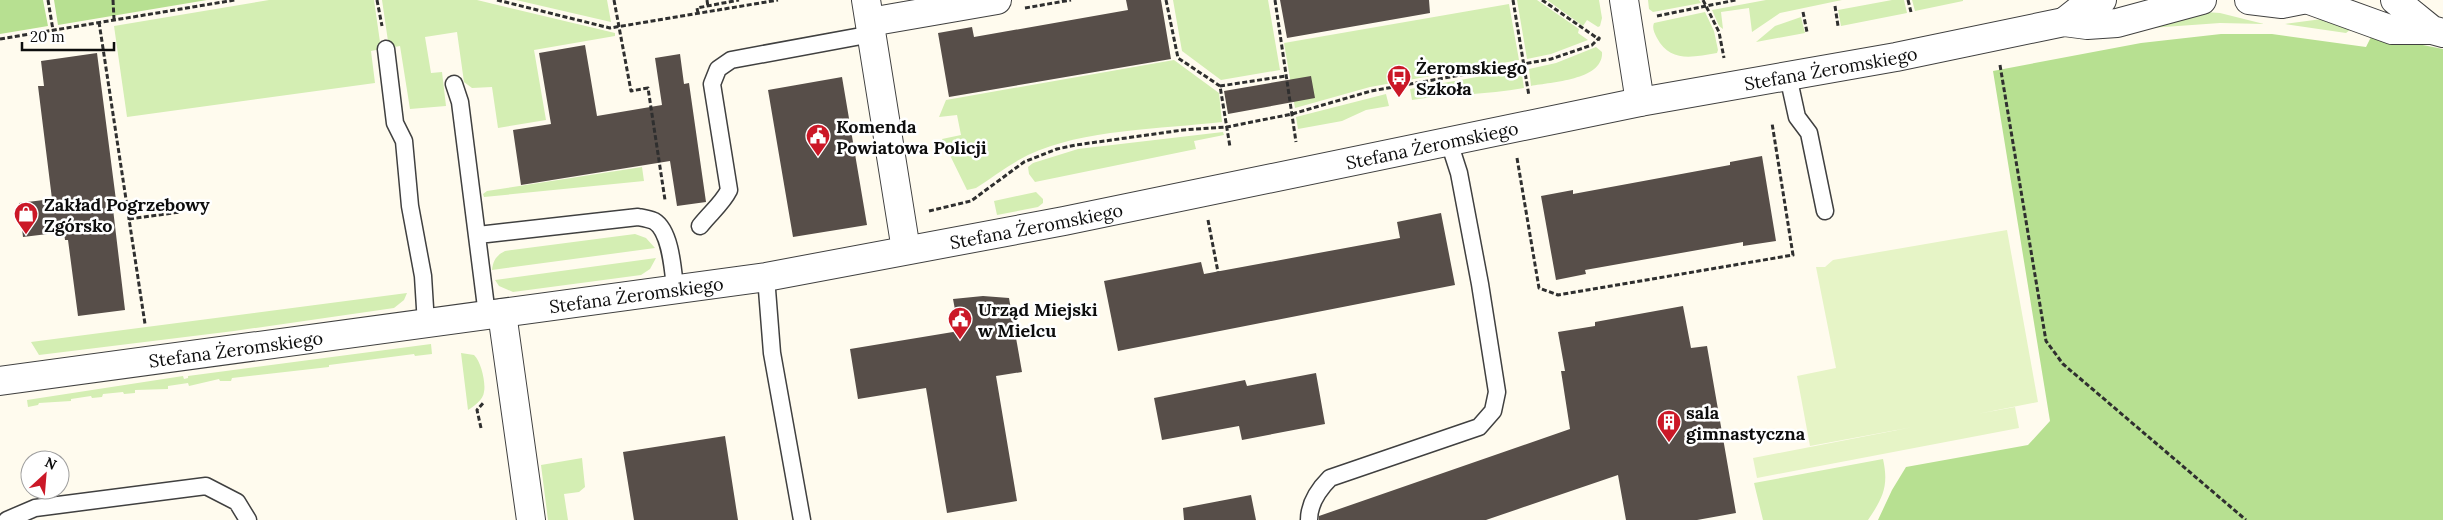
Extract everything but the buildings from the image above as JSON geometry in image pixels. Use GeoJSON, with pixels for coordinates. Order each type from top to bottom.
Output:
{"type":"FeatureCollection","features":[{"type":"Feature","properties":{"kind":"street"},"geometry":{"type":"LineString","coordinates":[[906,250],[870,19],[997,0]]}},
{"type":"Feature","properties":{"kind":"street"},"geometry":{"type":"LineString","coordinates":[[1624,0],[1640,102]]}},
{"type":"Feature","properties":{"kind":"street","name":"Stefana Żeromskiego"},"geometry":{"type":"LineString","coordinates":[[2064,22],[2083,7],[2102,0]]}},
{"type":"Feature","properties":{"kind":"street","name":"Stefana Żeromskiego"},"geometry":{"type":"LineString","coordinates":[[0,381],[766,277],[1203,192],[1640,102],[1788,76],[2064,22],[2086,25],[2117,24],[2202,0]]}},
{"type":"Feature","properties":{"kind":"street"},"geometry":{"type":"LineString","coordinates":[[2248,0],[2282,4],[2302,0]]}},
{"type":"Feature","properties":{"kind":"street"},"geometry":{"type":"LineString","coordinates":[[2309,0],[2392,30],[2438,32]]}},
{"type":"Feature","properties":{"kind":"street"},"geometry":{"type":"LineString","coordinates":[[2395,0],[2438,32]]}},
{"type":"Feature","properties":{"kind":"street"},"geometry":{"type":"LineString","coordinates":[[494,314],[531,520]]}},
{"type":"Feature","properties":{"kind":"lane"},"geometry":{"type":"LineString","coordinates":[[700,226],[712,210],[723,202],[729,190],[712,84],[718,69],[731,60],[870,19]]}},
{"type":"Feature","properties":{"kind":"lane"},"geometry":{"type":"LineString","coordinates":[[386,49],[395,123],[404,141],[410,206],[422,276],[426,324]]}},
{"type":"Feature","properties":{"kind":"lane"},"geometry":{"type":"LineString","coordinates":[[1788,76],[1797,117],[1809,133],[1825,211]]}},
{"type":"Feature","properties":{"kind":"lane"},"geometry":{"type":"LineString","coordinates":[[454,84],[460,102],[478,235],[494,314]]}},
{"type":"Feature","properties":{"kind":"lane"},"geometry":{"type":"LineString","coordinates":[[1309,520],[1309,513],[1317,492],[1330,478],[1479,427],[1493,410],[1497,392],[1480,284],[1459,173],[1449,142]]}},
{"type":"Feature","properties":{"kind":"lane"},"geometry":{"type":"LineString","coordinates":[[478,235],[638,217],[646,219],[654,222],[664,233],[670,254],[675,288]]}},
{"type":"Feature","properties":{"kind":"lane"},"geometry":{"type":"LineString","coordinates":[[766,277],[772,353],[802,520]]}},
{"type":"Feature","properties":{"kind":"lane"},"geometry":{"type":"LineString","coordinates":[[7,520],[35,508],[206,486],[237,502],[248,520]]}},
{"type":"Feature","properties":{"kind":"path"},"geometry":{"type":"LineString","coordinates":[[48,0],[53,30]]}},
{"type":"Feature","properties":{"kind":"path"},"geometry":{"type":"LineString","coordinates":[[113,0],[114,20]]}},
{"type":"Feature","properties":{"kind":"path"},"geometry":{"type":"LineString","coordinates":[[0,39],[235,0]]}},
{"type":"Feature","properties":{"kind":"path"},"geometry":{"type":"LineString","coordinates":[[497,0],[610,28],[778,0]]}},
{"type":"Feature","properties":{"kind":"path"},"geometry":{"type":"LineString","coordinates":[[614,0],[631,91],[648,88],[666,204]]}},
{"type":"Feature","properties":{"kind":"path"},"geometry":{"type":"LineString","coordinates":[[707,0],[708,6]]}},
{"type":"Feature","properties":{"kind":"path"},"geometry":{"type":"LineString","coordinates":[[698,13],[697,8],[738,0]]}},
{"type":"Feature","properties":{"kind":"path"},"geometry":{"type":"LineString","coordinates":[[1166,0],[1178,58],[1220,86],[1286,76]]}},
{"type":"Feature","properties":{"kind":"path"},"geometry":{"type":"LineString","coordinates":[[1275,0],[1296,142]]}},
{"type":"Feature","properties":{"kind":"path"},"geometry":{"type":"LineString","coordinates":[[1513,0],[1529,97]]}},
{"type":"Feature","properties":{"kind":"path"},"geometry":{"type":"LineString","coordinates":[[1542,0],[1604,43]]}},
{"type":"Feature","properties":{"kind":"path"},"geometry":{"type":"LineString","coordinates":[[1703,0],[1719,32],[1724,59]]}},
{"type":"Feature","properties":{"kind":"path"},"geometry":{"type":"LineString","coordinates":[[1647,18],[1736,0]]}},
{"type":"Feature","properties":{"kind":"path"},"geometry":{"type":"LineString","coordinates":[[1908,0],[1911,12]]}},
{"type":"Feature","properties":{"kind":"path"},"geometry":{"type":"LineString","coordinates":[[1835,6],[1838,26]]}},
{"type":"Feature","properties":{"kind":"path"},"geometry":{"type":"LineString","coordinates":[[1803,12],[1807,32]]}},
{"type":"Feature","properties":{"kind":"path"},"geometry":{"type":"LineString","coordinates":[[99,22],[145,324]]}},
{"type":"Feature","properties":{"kind":"path"},"geometry":{"type":"LineString","coordinates":[[928,212],[971,201],[1024,162],[1057,149],[1076,144],[1183,130],[1227,127],[1292,114],[1371,91],[1551,60],[1592,45],[1604,34]]}},
{"type":"Feature","properties":{"kind":"path"},"geometry":{"type":"LineString","coordinates":[[2000,64],[2046,341],[2064,364],[2246,520]]}},
{"type":"Feature","properties":{"kind":"path"},"geometry":{"type":"LineString","coordinates":[[1220,86],[1230,147]]}},
{"type":"Feature","properties":{"kind":"path"},"geometry":{"type":"LineString","coordinates":[[1517,156],[1539,288],[1558,295],[1793,255],[1770,113]]}},
{"type":"Feature","properties":{"kind":"path"},"geometry":{"type":"LineString","coordinates":[[1203,192],[1218,272]]}},
{"type":"Feature","properties":{"kind":"path"},"geometry":{"type":"LineString","coordinates":[[129,218],[180,212]]}},
{"type":"Feature","properties":{"kind":"green space"},"geometry":{"type":"Polygon","coordinates":[[[0,0],[43,0],[48,26],[0,34],[0,0]]]}},
{"type":"Feature","properties":{"kind":"green space"},"geometry":{"type":"Polygon","coordinates":[[[54,0],[207,0],[58,25],[54,0]]]}},
{"type":"Feature","properties":{"kind":"green space"},"geometry":{"type":"Polygon","coordinates":[[[269,0],[374,0],[381,49],[371,51],[375,83],[127,117],[114,26],[269,0]]]}},
{"type":"Feature","properties":{"kind":"green space"},"geometry":{"type":"Polygon","coordinates":[[[382,0],[477,0],[615,33],[615,36],[534,50],[546,120],[498,128],[492,87],[472,88],[464,82],[457,32],[425,37],[431,73],[442,72],[446,106],[410,109],[400,46],[389,48],[382,0]]]}},
{"type":"Feature","properties":{"kind":"green space"},"geometry":{"type":"Polygon","coordinates":[[[516,0],[607,0],[611,22],[516,0]]]}},
{"type":"Feature","properties":{"kind":"green space"},"geometry":{"type":"Polygon","coordinates":[[[1173,0],[1268,0],[1280,70],[1221,80],[1182,51],[1173,0]]]}},
{"type":"Feature","properties":{"kind":"green space"},"geometry":{"type":"Polygon","coordinates":[[[1517,0],[1537,0],[1579,29],[1578,33],[1588,40],[1551,54],[1527,59],[1517,0]]]}},
{"type":"Feature","properties":{"kind":"green space"},"geometry":{"type":"Polygon","coordinates":[[[1547,0],[1599,0],[1602,18],[1600,26],[1598,27],[1587,20],[1583,26],[1547,0]]]}},
{"type":"Feature","properties":{"kind":"green space"},"geometry":{"type":"Polygon","coordinates":[[[1648,0],[1699,0],[1701,3],[1653,12],[1649,9],[1648,0]]]}},
{"type":"Feature","properties":{"kind":"green space"},"geometry":{"type":"Polygon","coordinates":[[[1766,0],[1842,0],[1780,13],[1752,32],[1749,8],[1721,12],[1723,29],[1719,26],[1712,10],[1766,0]]]}},
{"type":"Feature","properties":{"kind":"green space"},"geometry":{"type":"Polygon","coordinates":[[[1892,0],[1904,0],[1907,13],[1841,26],[1838,10],[1892,0]]]}},
{"type":"Feature","properties":{"kind":"green space"},"geometry":{"type":"Polygon","coordinates":[[[1912,0],[1963,0],[1963,1],[1915,11],[1912,0]]]}},
{"type":"Feature","properties":{"kind":"green space"},"geometry":{"type":"Polygon","coordinates":[[[1509,4],[1519,60],[1370,87],[1295,108],[1284,43],[1509,4]]]}},
{"type":"Feature","properties":{"kind":"green space"},"geometry":{"type":"Polygon","coordinates":[[[1705,12],[1714,31],[1717,53],[1691,57],[1675,55],[1662,46],[1654,30],[1654,23],[1705,12]]]}},
{"type":"Feature","properties":{"kind":"green space"},"geometry":{"type":"Polygon","coordinates":[[[2205,12],[2220,13],[2264,24],[2220,23],[2150,28],[2205,12]]]}},
{"type":"Feature","properties":{"kind":"green space"},"geometry":{"type":"Polygon","coordinates":[[[1801,17],[1805,33],[1756,42],[1775,26],[1801,17]]]}},
{"type":"Feature","properties":{"kind":"green space"},"geometry":{"type":"Polygon","coordinates":[[[2322,19],[2355,26],[2346,33],[2285,24],[2322,19]]]}},
{"type":"Feature","properties":{"kind":"green space"},"geometry":{"type":"Polygon","coordinates":[[[2221,34],[2272,34],[2366,47],[2372,35],[2443,49],[2443,520],[1878,520],[1892,490],[1906,467],[2028,445],[2050,421],[1993,71],[2141,43],[2221,34]]]}},
{"type":"Feature","properties":{"kind":"green space"},"geometry":{"type":"Polygon","coordinates":[[[1596,47],[1602,52],[1600,61],[1595,69],[1575,78],[1531,86],[1529,69],[1556,63],[1596,47]]]}},
{"type":"Feature","properties":{"kind":"green space"},"geometry":{"type":"Polygon","coordinates":[[[1174,60],[1219,93],[1222,122],[1123,131],[1050,146],[1008,166],[976,188],[967,190],[942,139],[961,135],[957,115],[939,117],[946,100],[1174,60]]]}},
{"type":"Feature","properties":{"kind":"green space"},"geometry":{"type":"Polygon","coordinates":[[[1521,69],[1524,88],[1412,100],[1410,89],[1521,69]]]}},
{"type":"Feature","properties":{"kind":"green space"},"geometry":{"type":"Polygon","coordinates":[[[1386,94],[1389,106],[1366,110],[1342,121],[1298,129],[1296,117],[1386,94]]]}},
{"type":"Feature","properties":{"kind":"green space"},"geometry":{"type":"Polygon","coordinates":[[[1223,132],[1224,135],[1194,141],[1196,149],[1035,182],[1029,174],[1028,167],[1033,163],[1078,149],[1223,132]]]}},
{"type":"Feature","properties":{"kind":"green space"},"geometry":{"type":"Polygon","coordinates":[[[642,167],[644,181],[484,197],[483,194],[487,191],[642,167]]]}},
{"type":"Feature","properties":{"kind":"green space"},"geometry":{"type":"Polygon","coordinates":[[[1036,192],[1043,199],[1043,203],[1038,207],[997,215],[994,201],[1036,192]]]}},
{"type":"Feature","properties":{"kind":"green space"},"geometry":{"type":"Polygon","coordinates":[[[2007,230],[2038,402],[1977,414],[2015,407],[2019,428],[1757,478],[1753,458],[1913,427],[1810,446],[1797,376],[1836,368],[1816,267],[1825,267],[1833,260],[2007,230]]]}},
{"type":"Feature","properties":{"kind":"green space"},"geometry":{"type":"Polygon","coordinates":[[[635,234],[646,238],[655,248],[492,270],[496,258],[505,251],[635,234]]]}},
{"type":"Feature","properties":{"kind":"green space"},"geometry":{"type":"Polygon","coordinates":[[[656,258],[650,269],[641,275],[513,292],[499,286],[495,280],[656,258]]]}},
{"type":"Feature","properties":{"kind":"green space"},"geometry":{"type":"Polygon","coordinates":[[[407,293],[404,300],[394,308],[234,331],[39,355],[31,342],[407,293]]]}},
{"type":"Feature","properties":{"kind":"green space"},"geometry":{"type":"Polygon","coordinates":[[[431,344],[432,354],[415,356],[414,354],[329,365],[329,367],[232,378],[231,381],[220,381],[219,379],[189,386],[188,383],[168,386],[168,389],[135,390],[135,393],[124,394],[123,392],[103,394],[102,397],[92,398],[91,396],[71,399],[71,401],[39,403],[38,405],[28,407],[27,400],[183,376],[184,379],[188,378],[188,376],[431,344]]]}},
{"type":"Feature","properties":{"kind":"green space"},"geometry":{"type":"Polygon","coordinates":[[[461,353],[474,355],[477,358],[484,383],[482,398],[468,410],[461,353]]]}},
{"type":"Feature","properties":{"kind":"green space"},"geometry":{"type":"Polygon","coordinates":[[[582,458],[585,487],[579,492],[564,494],[568,520],[548,520],[541,465],[582,458]]]}},
{"type":"Feature","properties":{"kind":"green space"},"geometry":{"type":"Polygon","coordinates":[[[1883,459],[1885,484],[1878,505],[1868,520],[1763,520],[1754,483],[1883,459]]]}},
{"type":"Feature","properties":{"kind":"place","name":"Żeromskiego Szkoła"},"geometry":{"type":"Point","coordinates":[1399,98]}},
{"type":"Feature","properties":{"kind":"place","name":"Komenda Powiatowa Policji"},"geometry":{"type":"Point","coordinates":[818,157]}},
{"type":"Feature","properties":{"kind":"place","name":"Zakład Pogrzebowy Zgórsko"},"geometry":{"type":"Point","coordinates":[26,235]}},
{"type":"Feature","properties":{"kind":"place","name":"Urząd Miejski w Mielcu"},"geometry":{"type":"Point","coordinates":[960,340]}},
{"type":"Feature","properties":{"kind":"place","name":"sala gimnastyczna"},"geometry":{"type":"Point","coordinates":[1669,443]}}]}
